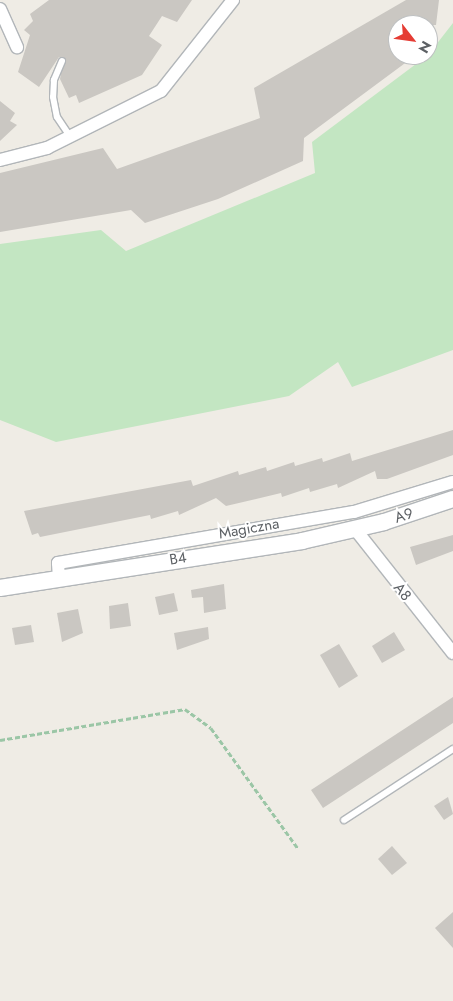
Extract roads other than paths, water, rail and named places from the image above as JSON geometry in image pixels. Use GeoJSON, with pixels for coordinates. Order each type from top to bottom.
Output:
{"type":"FeatureCollection","features":[{"type":"Feature","properties":{"kind":"street"},"geometry":{"type":"LineString","coordinates":[[10,0],[0,8],[17,47]]}},
{"type":"Feature","properties":{"kind":"street"},"geometry":{"type":"LineString","coordinates":[[0,160],[47,148],[171,83],[233,0]]}},
{"type":"Feature","properties":{"kind":"street","name":"Magiczna"},"geometry":{"type":"LineString","coordinates":[[59,578],[58,563],[354,512],[453,482]]}},
{"type":"Feature","properties":{"kind":"street","name":"A9"},"geometry":{"type":"LineString","coordinates":[[355,529],[453,500]]}},
{"type":"Feature","properties":{"kind":"street","name":"B4"},"geometry":{"type":"LineString","coordinates":[[0,588],[355,529]]}},
{"type":"Feature","properties":{"kind":"street","name":"A8"},"geometry":{"type":"LineString","coordinates":[[355,529],[453,653]]}},
{"type":"Feature","properties":{"kind":"lane"},"geometry":{"type":"LineString","coordinates":[[62,61],[54,80],[53,97],[57,117],[70,136]]}},
{"type":"Feature","properties":{"kind":"lane"},"geometry":{"type":"LineString","coordinates":[[344,820],[453,749]]}}]}
